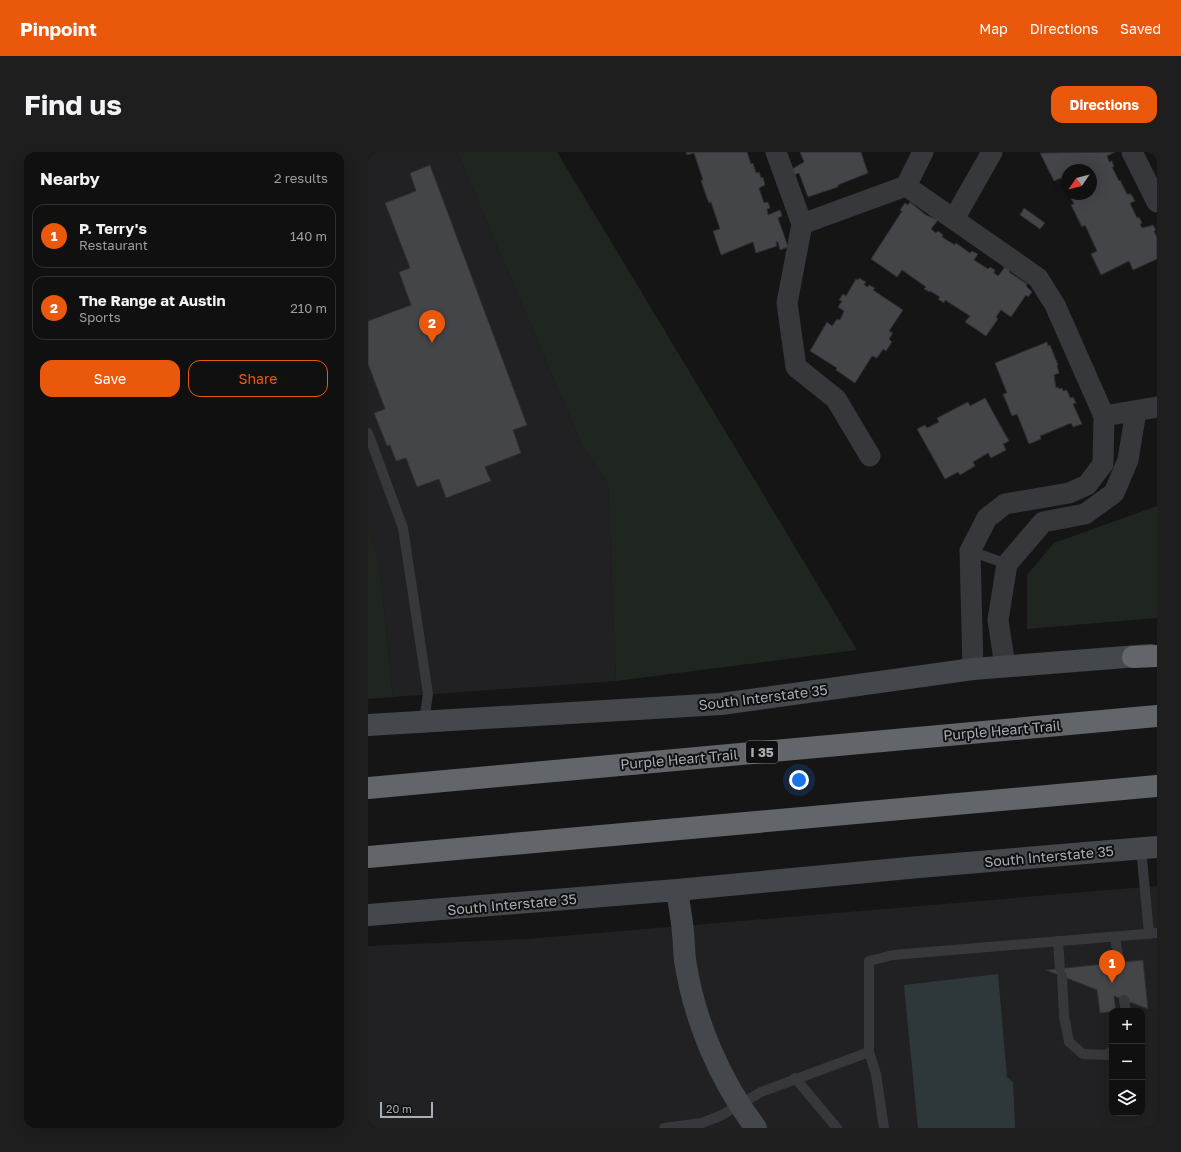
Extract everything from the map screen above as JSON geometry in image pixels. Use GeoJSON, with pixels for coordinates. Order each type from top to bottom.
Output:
{"type":"FeatureCollection","features":[{"type":"Feature","properties":{"kind":"highway"},"geometry":{"type":"LineString","coordinates":[[1133,658],[1157,655]]}},
{"type":"Feature","properties":{"kind":"highway","name":"Purple Heart Trail"},"geometry":{"type":"LineString","coordinates":[[368,788],[1157,716]]}},
{"type":"Feature","properties":{"kind":"highway"},"geometry":{"type":"LineString","coordinates":[[368,857],[1157,786]]}},
{"type":"Feature","properties":{"kind":"main road","name":"South Interstate 35"},"geometry":{"type":"LineString","coordinates":[[368,725],[721,704],[973,669],[1133,658]]}},
{"type":"Feature","properties":{"kind":"main road","name":"South Interstate 35"},"geometry":{"type":"LineString","coordinates":[[368,915],[677,890],[1149,848]]}},
{"type":"Feature","properties":{"kind":"main road"},"geometry":{"type":"LineString","coordinates":[[677,890],[685,959],[699,1017],[718,1063],[738,1104],[756,1128]]}},
{"type":"Feature","properties":{"kind":"street"},"geometry":{"type":"LineString","coordinates":[[776,152],[802,224],[787,303],[796,367],[836,400],[870,456]]}},
{"type":"Feature","properties":{"kind":"street"},"geometry":{"type":"LineString","coordinates":[[802,224],[906,186],[923,152]]}},
{"type":"Feature","properties":{"kind":"street"},"geometry":{"type":"LineString","coordinates":[[954,219],[992,152]]}},
{"type":"Feature","properties":{"kind":"street"},"geometry":{"type":"LineString","coordinates":[[1132,152],[1157,202]]}},
{"type":"Feature","properties":{"kind":"street"},"geometry":{"type":"LineString","coordinates":[[906,186],[1038,278],[1055,305],[1104,416],[1103,464],[1087,485],[1069,493],[1005,504],[987,518],[970,551],[973,669]]}},
{"type":"Feature","properties":{"kind":"street"},"geometry":{"type":"LineString","coordinates":[[1104,416],[1157,407]]}},
{"type":"Feature","properties":{"kind":"street"},"geometry":{"type":"LineString","coordinates":[[1005,666],[998,620],[1007,564],[1044,522],[1085,514],[1114,493],[1128,460],[1136,410]]}},
{"type":"Feature","properties":{"kind":"lane"},"geometry":{"type":"LineString","coordinates":[[368,433],[403,528],[428,694],[424,721]]}},
{"type":"Feature","properties":{"kind":"lane"},"geometry":{"type":"LineString","coordinates":[[1039,498],[1044,522]]}},
{"type":"Feature","properties":{"kind":"lane"},"geometry":{"type":"LineString","coordinates":[[970,551],[1007,564]]}},
{"type":"Feature","properties":{"kind":"lane"},"geometry":{"type":"LineString","coordinates":[[884,1128],[876,1074],[869,1052],[869,962],[893,955],[1153,933],[1149,848]]}},
{"type":"Feature","properties":{"kind":"lane"},"geometry":{"type":"LineString","coordinates":[[1115,937],[1120,963]]}},
{"type":"Feature","properties":{"kind":"lane"},"geometry":{"type":"LineString","coordinates":[[1058,941],[1064,1016],[1069,1042],[1083,1054],[1107,1055],[1109,1053]]}},
{"type":"Feature","properties":{"kind":"lane"},"geometry":{"type":"LineString","coordinates":[[1124,1000],[1125,1008]]}},
{"type":"Feature","properties":{"kind":"lane"},"geometry":{"type":"LineString","coordinates":[[664,1128],[702,1123],[722,1115],[738,1104],[761,1092],[795,1078],[869,1052]]}},
{"type":"Feature","properties":{"kind":"lane"},"geometry":{"type":"LineString","coordinates":[[795,1078],[837,1128]]}},
{"type":"Feature","properties":{"kind":"shaded area"},"geometry":{"type":"Polygon","coordinates":[[[368,152],[457,152],[583,448],[608,483],[616,681],[393,697],[379,562],[368,528],[368,152]]]}},
{"type":"Feature","properties":{"kind":"shaded area"},"geometry":{"type":"Polygon","coordinates":[[[457,152],[557,152],[857,650],[616,681],[608,483],[583,448],[457,152]]]}},
{"type":"Feature","properties":{"kind":"shaded area"},"geometry":{"type":"Polygon","coordinates":[[[1157,506],[1157,618],[1027,629],[1027,575],[1054,543],[1157,506]]]}},
{"type":"Feature","properties":{"kind":"shaded area"},"geometry":{"type":"Polygon","coordinates":[[[368,528],[379,562],[393,697],[368,699],[368,528]]]}},
{"type":"Feature","properties":{"kind":"shaded area"},"geometry":{"type":"Polygon","coordinates":[[[1157,886],[1157,1128],[368,1128],[368,946],[526,939],[1157,886]]]}},
{"type":"Feature","properties":{"kind":"shaded area"},"geometry":{"type":"Polygon","coordinates":[[[998,974],[1007,1077],[1013,1082],[1015,1128],[918,1128],[904,985],[998,974]]]}},
{"type":"Feature","properties":{"kind":"building"},"geometry":{"type":"Polygon","coordinates":[[[686,152],[747,152],[756,173],[759,172],[761,178],[763,177],[765,185],[759,188],[764,203],[768,202],[770,208],[767,209],[768,215],[780,210],[782,216],[778,218],[788,247],[780,250],[778,242],[776,242],[777,246],[756,253],[753,242],[721,255],[713,231],[720,229],[711,202],[709,203],[704,190],[701,180],[703,180],[694,153],[687,155],[686,152]]]}},
{"type":"Feature","properties":{"kind":"building"},"geometry":{"type":"Polygon","coordinates":[[[800,152],[861,152],[868,173],[838,185],[838,187],[808,197],[799,173],[794,175],[792,169],[804,162],[800,152]]]}},
{"type":"Feature","properties":{"kind":"building"},"geometry":{"type":"Polygon","coordinates":[[[1115,152],[1107,156],[1109,162],[1112,161],[1114,167],[1112,167],[1119,181],[1120,180],[1127,194],[1131,194],[1135,201],[1130,203],[1137,218],[1139,217],[1142,223],[1140,224],[1142,228],[1153,225],[1156,230],[1154,231],[1157,237],[1157,259],[1133,270],[1129,261],[1101,275],[1091,254],[1097,251],[1085,225],[1082,227],[1071,205],[1074,204],[1072,200],[1097,200],[1097,164],[1061,164],[1061,178],[1054,181],[1040,153],[1115,152]]]}},
{"type":"Feature","properties":{"kind":"building"},"geometry":{"type":"Polygon","coordinates":[[[430,165],[527,425],[513,430],[521,453],[485,467],[491,481],[446,498],[439,479],[417,487],[406,458],[396,461],[390,445],[387,446],[374,413],[385,409],[368,364],[368,321],[411,305],[399,272],[410,268],[385,203],[416,191],[410,173],[430,165]]]}},
{"type":"Feature","properties":{"kind":"building"},"geometry":{"type":"Polygon","coordinates":[[[910,202],[926,215],[938,220],[931,229],[936,233],[938,231],[943,235],[942,237],[955,245],[956,243],[970,253],[972,251],[978,254],[974,260],[988,269],[990,267],[995,270],[994,273],[998,276],[1005,267],[1010,270],[1009,272],[1027,284],[1026,286],[1032,292],[1028,297],[1026,295],[1011,317],[1001,310],[996,317],[998,319],[986,336],[965,322],[970,316],[945,300],[944,303],[938,299],[940,297],[924,289],[926,287],[902,270],[897,277],[871,259],[902,211],[900,210],[905,203],[908,205],[910,202]]]}},
{"type":"Feature","properties":{"kind":"building"},"geometry":{"type":"Polygon","coordinates":[[[1024,208],[1045,223],[1040,229],[1020,215],[1024,208]]]}},
{"type":"Feature","properties":{"kind":"building"},"geometry":{"type":"Polygon","coordinates":[[[859,278],[866,282],[864,285],[868,287],[869,285],[875,288],[873,290],[903,310],[889,331],[893,333],[889,339],[892,342],[886,351],[883,349],[877,358],[872,356],[855,383],[836,370],[837,368],[810,351],[827,322],[832,326],[837,319],[840,320],[844,311],[838,307],[842,301],[839,300],[843,294],[846,296],[856,279],[858,280],[859,278]]]}},
{"type":"Feature","properties":{"kind":"building"},"geometry":{"type":"Polygon","coordinates":[[[1047,342],[1048,346],[1050,345],[1058,365],[1059,373],[1054,375],[1056,388],[1062,388],[1063,391],[1067,390],[1070,398],[1073,397],[1076,403],[1073,404],[1082,424],[1073,427],[1071,423],[1040,436],[1041,439],[1029,444],[1017,414],[1012,416],[1003,394],[1007,393],[995,363],[1047,342]]]}},
{"type":"Feature","properties":{"kind":"building"},"geometry":{"type":"Polygon","coordinates":[[[985,398],[1009,441],[1003,444],[1006,450],[991,458],[988,453],[973,462],[975,466],[960,475],[958,472],[945,479],[917,429],[925,425],[927,428],[939,422],[937,418],[968,402],[970,406],[985,398]]]}},
{"type":"Feature","properties":{"kind":"building"},"geometry":{"type":"Polygon","coordinates":[[[1143,960],[1148,1009],[1114,996],[1116,1008],[1109,1008],[1109,1012],[1100,1013],[1097,990],[1046,970],[1143,960]]]}},
{"type":"Feature","properties":{"kind":"place","name":"The Range at Austin"},"geometry":{"type":"Point","coordinates":[432,343]}},
{"type":"Feature","properties":{"kind":"place","name":"P. Terry's"},"geometry":{"type":"Point","coordinates":[1112,983]}}]}
